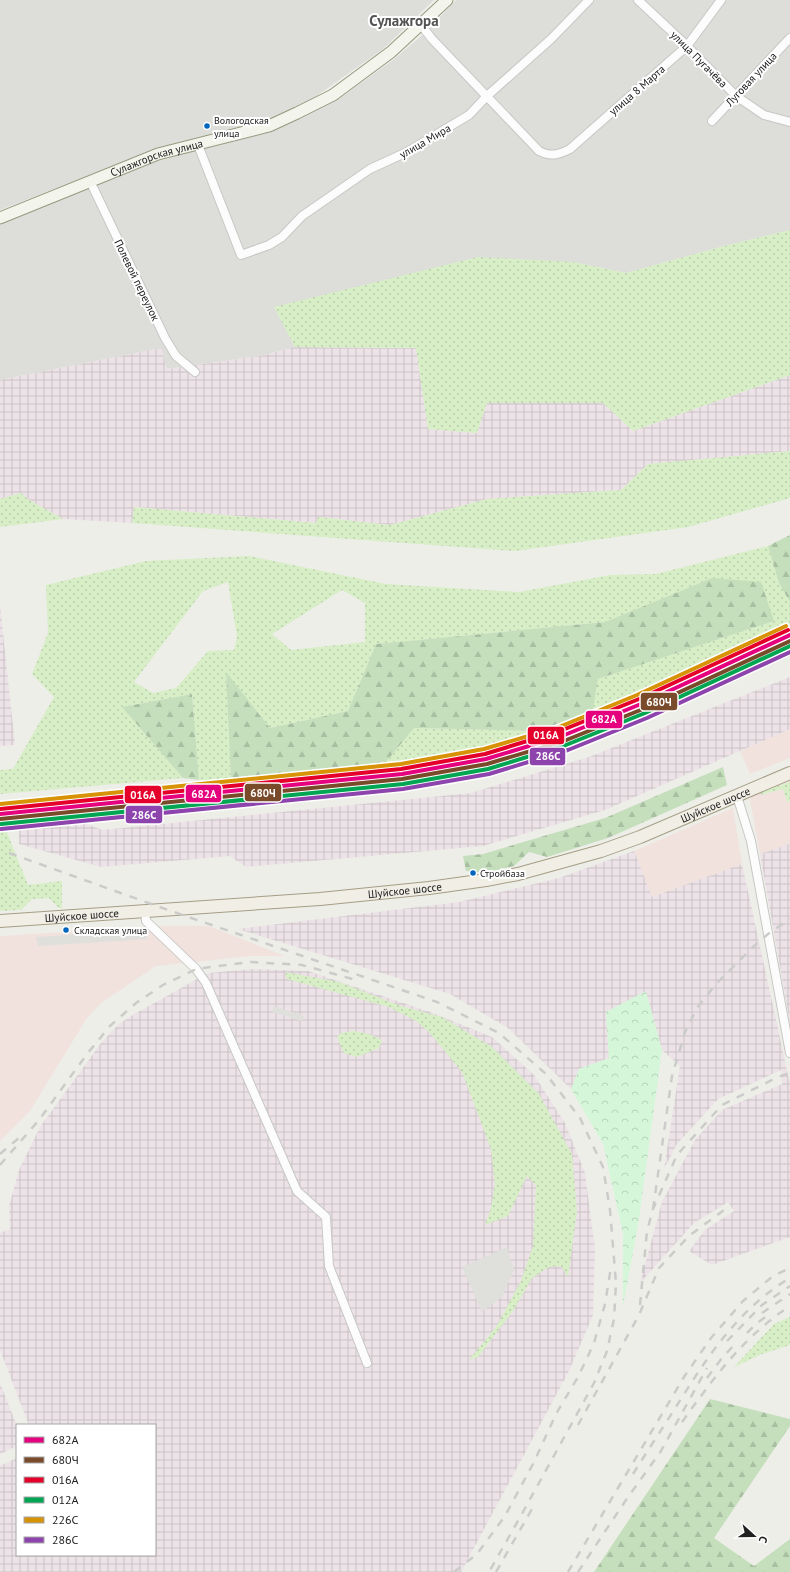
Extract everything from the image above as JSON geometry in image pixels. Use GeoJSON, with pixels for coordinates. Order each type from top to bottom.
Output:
{"type":"FeatureCollection","features":[{"type":"Feature","properties":{"kind":"main road","name":"Сулажгорская улица"},"geometry":{"type":"LineString","coordinates":[[0,218],[158,154],[269,126],[333,95],[391,52],[447,0]]}},
{"type":"Feature","properties":{"kind":"main road","name":"Шуйское шоссе"},"geometry":{"type":"LineString","coordinates":[[0,921],[312,899],[429,888],[518,874],[601,851],[640,837],[790,773]]}},
{"type":"Feature","properties":{"kind":"street","name":"улица Мира"},"geometry":{"type":"LineString","coordinates":[[198,145],[242,255],[270,244],[282,237],[302,216],[370,169],[407,152],[469,115],[487,96],[551,39],[589,0]]}},
{"type":"Feature","properties":{"kind":"street","name":"улица Пугачёва"},"geometry":{"type":"LineString","coordinates":[[638,0],[687,46],[736,96],[764,115],[790,122]]}},
{"type":"Feature","properties":{"kind":"street","name":"улица 8 Марта"},"geometry":{"type":"LineString","coordinates":[[487,96],[539,151],[547,155],[562,154],[570,149],[687,46],[721,0]]}},
{"type":"Feature","properties":{"kind":"street"},"geometry":{"type":"LineString","coordinates":[[420,25],[487,96]]}},
{"type":"Feature","properties":{"kind":"street","name":"Луговая улица"},"geometry":{"type":"LineString","coordinates":[[712,121],[790,38]]}},
{"type":"Feature","properties":{"kind":"street","name":"Полевой переулок"},"geometry":{"type":"LineString","coordinates":[[90,181],[165,338],[176,356],[195,372]]}},
{"type":"Feature","properties":{"kind":"street"},"geometry":{"type":"LineString","coordinates":[[737,796],[751,841],[790,1053]]}},
{"type":"Feature","properties":{"kind":"street"},"geometry":{"type":"LineString","coordinates":[[145,911],[146,921],[196,969],[206,983],[297,1190],[326,1217],[329,1266],[367,1363]]}},
{"type":"Feature","properties":{"kind":"shaded area"},"geometry":{"type":"Polygon","coordinates":[[[0,0],[434,0],[383,49],[295,111],[269,122],[152,151],[0,210],[0,0]]]}},
{"type":"Feature","properties":{"kind":"shaded area"},"geometry":{"type":"Polygon","coordinates":[[[456,0],[790,0],[790,230],[724,246],[626,273],[573,262],[274,307],[295,347],[260,356],[167,369],[161,348],[0,380],[0,224],[158,161],[271,129],[297,116],[339,99],[393,60],[426,32],[456,0]]]}},
{"type":"Feature","properties":{"kind":"shaded area"},"geometry":{"type":"Polygon","coordinates":[[[295,347],[416,348],[428,429],[477,433],[487,403],[603,403],[633,431],[790,375],[790,451],[649,464],[621,490],[487,499],[390,525],[319,517],[317,523],[135,507],[132,523],[63,519],[29,500],[21,493],[0,499],[0,380],[161,348],[167,369],[260,356],[295,347]]]}},
{"type":"Feature","properties":{"kind":"shaded area"},"geometry":{"type":"Polygon","coordinates":[[[0,605],[15,745],[0,746],[0,605]]]}},
{"type":"Feature","properties":{"kind":"shaded area"},"geometry":{"type":"Polygon","coordinates":[[[790,677],[790,729],[605,810],[483,846],[246,867],[230,856],[101,867],[19,844],[19,821],[61,815],[103,830],[471,793],[589,757],[790,677]]]}},
{"type":"Feature","properties":{"kind":"shaded area"},"geometry":{"type":"Polygon","coordinates":[[[790,729],[790,758],[750,774],[740,751],[790,729]]]}},
{"type":"Feature","properties":{"kind":"shaded area"},"geometry":{"type":"Polygon","coordinates":[[[790,780],[790,782],[763,791],[761,795],[783,789],[787,802],[790,801],[790,844],[760,854],[750,800],[753,794],[790,780]]]}},
{"type":"Feature","properties":{"kind":"shaded area"},"geometry":{"type":"Polygon","coordinates":[[[733,808],[742,864],[652,898],[634,851],[733,808]]]}},
{"type":"Feature","properties":{"kind":"shaded area"},"geometry":{"type":"Polygon","coordinates":[[[790,844],[790,1023],[760,854],[790,844]]]}},
{"type":"Feature","properties":{"kind":"shaded area"},"geometry":{"type":"Polygon","coordinates":[[[634,851],[652,897],[742,864],[790,1084],[790,1237],[712,1265],[689,1251],[705,1230],[734,1211],[728,1202],[694,1223],[640,1283],[662,1202],[695,1140],[722,1110],[782,1084],[781,1070],[718,1099],[677,1144],[664,1169],[680,1066],[662,1050],[646,992],[606,1012],[609,1058],[579,1069],[571,1089],[508,1028],[450,994],[238,929],[459,902],[559,878],[634,851]]]}},
{"type":"Feature","properties":{"kind":"shaded area"},"geometry":{"type":"Polygon","coordinates":[[[165,926],[209,926],[285,956],[252,956],[156,966],[101,1003],[87,1018],[30,1111],[0,1141],[0,936],[165,926]]]}},
{"type":"Feature","properties":{"kind":"shaded area"},"geometry":{"type":"Polygon","coordinates":[[[143,930],[148,939],[38,946],[36,937],[143,930]]]}},
{"type":"Feature","properties":{"kind":"shaded area"},"geometry":{"type":"Polygon","coordinates":[[[253,969],[308,971],[433,1013],[492,1037],[534,1075],[565,1123],[585,1173],[595,1248],[593,1315],[569,1371],[461,1572],[0,1572],[0,1466],[16,1458],[16,1556],[156,1556],[156,1424],[29,1424],[0,1350],[0,1233],[10,1229],[9,1206],[19,1170],[40,1127],[101,1043],[119,1024],[131,1016],[208,973],[253,969]]]}},
{"type":"Feature","properties":{"kind":"shaded area"},"geometry":{"type":"Polygon","coordinates":[[[274,1006],[304,1016],[302,1021],[272,1012],[274,1006]]]}},
{"type":"Feature","properties":{"kind":"shaded area"},"geometry":{"type":"Polygon","coordinates":[[[507,1247],[514,1270],[502,1297],[482,1312],[462,1267],[507,1247]]]}},
{"type":"Feature","properties":{"kind":"shaded area"},"geometry":{"type":"Polygon","coordinates":[[[0,1383],[16,1424],[16,1446],[0,1454],[0,1383]]]}},
{"type":"Feature","properties":{"kind":"green space"},"geometry":{"type":"Polygon","coordinates":[[[790,230],[790,375],[633,431],[603,403],[487,403],[477,433],[428,429],[416,348],[295,347],[274,307],[478,257],[573,262],[626,273],[724,246],[790,230]]]}},
{"type":"Feature","properties":{"kind":"green space"},"geometry":{"type":"Polygon","coordinates":[[[790,451],[790,498],[688,527],[515,551],[132,523],[134,507],[316,523],[318,517],[390,525],[487,499],[621,490],[648,464],[790,451]]]}},
{"type":"Feature","properties":{"kind":"green space"},"geometry":{"type":"Polygon","coordinates":[[[21,493],[29,500],[63,519],[0,527],[0,499],[21,493]]]}},
{"type":"Feature","properties":{"kind":"green space"},"geometry":{"type":"Polygon","coordinates":[[[790,535],[790,602],[779,583],[768,546],[790,535]]]}},
{"type":"Feature","properties":{"kind":"green space"},"geometry":{"type":"Polygon","coordinates":[[[768,546],[779,583],[790,602],[790,628],[592,715],[598,679],[774,621],[712,578],[605,622],[376,644],[348,711],[270,728],[226,673],[231,781],[199,780],[192,694],[122,707],[183,778],[0,794],[0,770],[13,769],[54,697],[32,674],[48,633],[46,585],[146,561],[249,556],[386,584],[519,592],[610,575],[656,574],[768,546]],[[228,582],[203,591],[134,682],[153,693],[176,688],[208,651],[234,650],[237,637],[228,582]],[[342,590],[272,634],[291,650],[365,642],[365,603],[342,590]]]}},
{"type":"Feature","properties":{"kind":"green space"},"geometry":{"type":"Polygon","coordinates":[[[712,578],[761,582],[774,621],[598,679],[592,715],[546,731],[414,728],[386,762],[231,781],[226,672],[270,728],[348,711],[376,644],[605,622],[712,578]]]}},
{"type":"Feature","properties":{"kind":"green space"},"geometry":{"type":"Polygon","coordinates":[[[192,694],[199,780],[183,778],[122,707],[192,694]]]}},
{"type":"Feature","properties":{"kind":"green space"},"geometry":{"type":"Polygon","coordinates":[[[414,728],[546,731],[475,753],[386,762],[414,728]]]}},
{"type":"Feature","properties":{"kind":"green space"},"geometry":{"type":"Polygon","coordinates":[[[723,767],[727,785],[608,838],[547,857],[529,852],[514,866],[488,873],[466,871],[463,856],[483,854],[605,818],[723,767]]]}},
{"type":"Feature","properties":{"kind":"green space"},"geometry":{"type":"Polygon","coordinates":[[[790,782],[790,801],[787,802],[783,789],[760,795],[763,791],[790,782]]]}},
{"type":"Feature","properties":{"kind":"green space"},"geometry":{"type":"Polygon","coordinates":[[[2,820],[28,885],[62,881],[62,908],[59,908],[49,898],[32,899],[21,910],[0,911],[0,821],[2,820]]]}},
{"type":"Feature","properties":{"kind":"green space"},"geometry":{"type":"Polygon","coordinates":[[[285,972],[339,982],[401,1006],[442,1017],[492,1047],[539,1094],[572,1154],[577,1211],[568,1277],[561,1266],[549,1267],[532,1278],[513,1311],[478,1357],[469,1360],[496,1327],[521,1281],[533,1246],[536,1185],[527,1176],[508,1216],[485,1225],[491,1208],[495,1184],[491,1149],[462,1072],[429,1032],[416,1021],[389,1007],[287,979],[285,972]]]}},
{"type":"Feature","properties":{"kind":"green space"},"geometry":{"type":"Polygon","coordinates":[[[646,991],[662,1050],[638,1226],[623,1306],[623,1234],[603,1144],[571,1089],[579,1069],[609,1058],[606,1012],[646,991]]]}},
{"type":"Feature","properties":{"kind":"green space"},"geometry":{"type":"Polygon","coordinates":[[[354,1031],[369,1034],[382,1040],[379,1048],[357,1057],[344,1053],[337,1037],[341,1033],[354,1031]]]}},
{"type":"Feature","properties":{"kind":"green space"},"geometry":{"type":"Polygon","coordinates":[[[790,1317],[790,1345],[762,1354],[734,1367],[774,1324],[790,1317]]]}},
{"type":"Feature","properties":{"kind":"green space"},"geometry":{"type":"Polygon","coordinates":[[[710,1399],[790,1419],[790,1426],[714,1538],[754,1566],[790,1539],[790,1572],[594,1572],[710,1399]]]}},
{"type":"Feature","properties":{"kind":"railway"},"geometry":{"type":"LineString","coordinates":[[9,853],[168,910],[437,1002],[499,1033],[546,1074],[580,1118],[603,1167],[610,1210],[616,1283],[614,1319],[607,1351],[594,1383],[489,1572]]}},
{"type":"Feature","properties":{"kind":"railway"},"geometry":{"type":"LineString","coordinates":[[653,1209],[672,1076],[685,1032],[697,1008],[716,984],[753,947],[768,934],[790,919]]}},
{"type":"Feature","properties":{"kind":"railway"},"geometry":{"type":"LineString","coordinates":[[0,1165],[39,1120],[87,1054],[110,1026],[136,1003],[163,985],[196,969],[250,962],[302,965],[356,980]]}},
{"type":"Feature","properties":{"kind":"railway"},"geometry":{"type":"LineString","coordinates":[[640,1305],[647,1231],[653,1209],[677,1155],[722,1105],[778,1077],[790,1073]]}},
{"type":"Feature","properties":{"kind":"railway"},"geometry":{"type":"LineString","coordinates":[[0,1154],[20,1137]]}},
{"type":"Feature","properties":{"kind":"railway"},"geometry":{"type":"LineString","coordinates":[[578,1425],[639,1315],[659,1268],[690,1235],[724,1210]]}},
{"type":"Feature","properties":{"kind":"railway"},"geometry":{"type":"LineString","coordinates":[[454,1572],[477,1554],[505,1516],[534,1462],[556,1414],[578,1377],[594,1343],[605,1304],[611,1267]]}},
{"type":"Feature","properties":{"kind":"railway"},"geometry":{"type":"LineString","coordinates":[[568,1572],[684,1377],[711,1338],[743,1301],[773,1276],[790,1268]]}},
{"type":"Feature","properties":{"kind":"railway"},"geometry":{"type":"LineString","coordinates":[[633,1474],[714,1349],[741,1317],[772,1290],[790,1278]]}},
{"type":"Feature","properties":{"kind":"railway"},"geometry":{"type":"LineString","coordinates":[[727,1341],[762,1305],[790,1286]]}},
{"type":"Feature","properties":{"kind":"railway"},"geometry":{"type":"LineString","coordinates":[[762,1313],[790,1294]]}},
{"type":"Feature","properties":{"kind":"railway"},"geometry":{"type":"LineString","coordinates":[[682,1422],[711,1382],[743,1345],[767,1323],[790,1307]]}},
{"type":"Feature","properties":{"kind":"railway"},"geometry":{"type":"LineString","coordinates":[[747,1333],[768,1315]]}},
{"type":"Feature","properties":{"kind":"railway"},"geometry":{"type":"LineString","coordinates":[[707,1378],[735,1344]]}},
{"type":"Feature","properties":{"kind":"railway"},"geometry":{"type":"LineString","coordinates":[[578,1572],[661,1451],[707,1368]]}},
{"type":"Feature","properties":{"kind":"railway"},"geometry":{"type":"LineString","coordinates":[[496,1572],[532,1509]]}},
{"type":"Feature","properties":{"kind":"transit line","name":"226С"},"geometry":{"type":"LineString","coordinates":[[0,804],[401,764],[484,749],[559,727],[637,695],[786,626]]}},
{"type":"Feature","properties":{"kind":"transit line","name":"016А"},"geometry":{"type":"LineString","coordinates":[[0,809],[401,769],[485,754],[560,731],[639,699],[788,630]]}},
{"type":"Feature","properties":{"kind":"transit line","name":"682А"},"geometry":{"type":"LineString","coordinates":[[0,814],[402,774],[486,759],[562,736],[641,704],[790,635]]}},
{"type":"Feature","properties":{"kind":"transit line","name":"680Ч"},"geometry":{"type":"LineString","coordinates":[[0,819],[402,779],[487,764],[564,741],[643,709],[790,641]]}},
{"type":"Feature","properties":{"kind":"transit line","name":"012А"},"geometry":{"type":"LineString","coordinates":[[1,824],[403,784],[488,769],[566,745],[645,713],[790,646]]}},
{"type":"Feature","properties":{"kind":"transit line","name":"286С"},"geometry":{"type":"LineString","coordinates":[[1,829],[403,789],[489,774],[568,750],[647,718],[790,652]]}},
{"type":"Feature","properties":{"kind":"place","name":"Вологодская улица"},"geometry":{"type":"Point","coordinates":[207,126]}},
{"type":"Feature","properties":{"kind":"place","name":"Стройбаза"},"geometry":{"type":"Point","coordinates":[473,873]}},
{"type":"Feature","properties":{"kind":"place","name":"Складская улица"},"geometry":{"type":"Point","coordinates":[66,930]}},
{"type":"Feature","properties":{"kind":"district","name":"Сулажгора"},"geometry":{"type":"Point","coordinates":[404,21]}}]}
